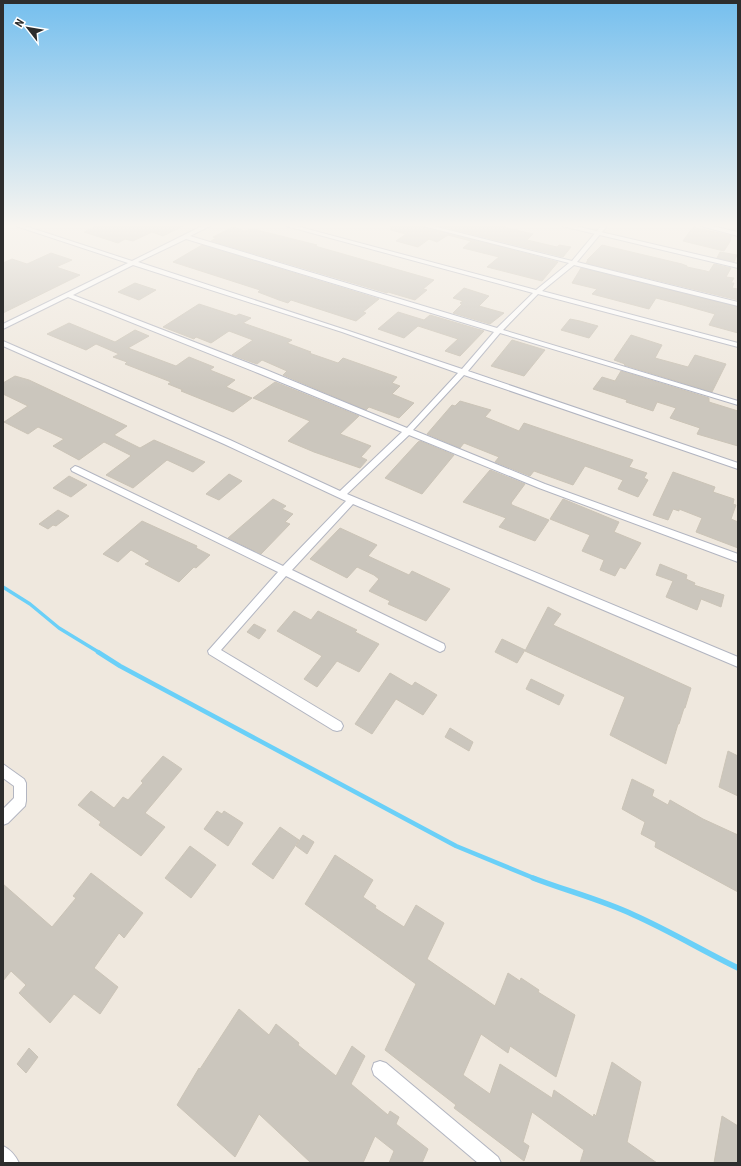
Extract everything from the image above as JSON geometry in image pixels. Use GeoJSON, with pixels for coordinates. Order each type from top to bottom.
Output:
{"type":"FeatureCollection","features":[{"type":"Feature","properties":{"kind":"street"},"geometry":{"type":"LineString","coordinates":[[3,327],[98,280]]}},
{"type":"Feature","properties":{"kind":"street"},"geometry":{"type":"LineString","coordinates":[[188,280],[344,331],[738,466]]}},
{"type":"Feature","properties":{"kind":"street"},"geometry":{"type":"LineString","coordinates":[[330,280],[738,403]]}},
{"type":"Feature","properties":{"kind":"street"},"geometry":{"type":"LineString","coordinates":[[497,280],[738,345]]}},
{"type":"Feature","properties":{"kind":"street"},"geometry":{"type":"LineString","coordinates":[[341,495],[407,432],[463,372],[498,331],[538,291],[551,280]]}},
{"type":"Feature","properties":{"kind":"street"},"geometry":{"type":"LineString","coordinates":[[643,280],[738,304]]}},
{"type":"Feature","properties":{"kind":"street"},"geometry":{"type":"LineString","coordinates":[[67,295],[261,371],[542,486],[738,558]]}},
{"type":"Feature","properties":{"kind":"street"},"geometry":{"type":"LineString","coordinates":[[3,343],[220,439],[352,500],[738,662]]}},
{"type":"Feature","properties":{"kind":"street"},"geometry":{"type":"LineString","coordinates":[[75,468],[440,648]]}},
{"type":"Feature","properties":{"kind":"street"},"geometry":{"type":"LineString","coordinates":[[337,726],[213,651],[285,571],[352,500]]}},
{"type":"Feature","properties":{"kind":"street"},"geometry":{"type":"LineString","coordinates":[[3,770],[20,783],[20,801],[3,818]]}},
{"type":"Feature","properties":{"kind":"street"},"geometry":{"type":"LineString","coordinates":[[380,1069],[492,1163]]}},
{"type":"Feature","properties":{"kind":"street"},"geometry":{"type":"LineString","coordinates":[[3,1155],[10,1163]]}},
{"type":"Feature","properties":{"kind":"building"},"geometry":{"type":"Polygon","coordinates":[[[3,280],[69,280],[3,313],[3,280]]]}},
{"type":"Feature","properties":{"kind":"building"},"geometry":{"type":"Polygon","coordinates":[[[230,280],[318,280],[379,299],[363,312],[366,313],[356,321],[291,300],[288,303],[258,292],[260,290],[230,280]]]}},
{"type":"Feature","properties":{"kind":"building"},"geometry":{"type":"Polygon","coordinates":[[[344,280],[433,280],[423,289],[427,290],[415,300],[388,292],[387,293],[344,280]]]}},
{"type":"Feature","properties":{"kind":"building"},"geometry":{"type":"Polygon","coordinates":[[[574,280],[631,280],[738,307],[738,333],[709,325],[715,314],[656,298],[649,309],[592,294],[597,289],[572,283],[574,280]]]}},
{"type":"Feature","properties":{"kind":"building"},"geometry":{"type":"Polygon","coordinates":[[[658,280],[733,280],[731,283],[734,283],[732,288],[738,289],[738,300],[658,280]]]}},
{"type":"Feature","properties":{"kind":"building"},"geometry":{"type":"Polygon","coordinates":[[[135,283],[156,290],[139,300],[118,292],[135,283]]]}},
{"type":"Feature","properties":{"kind":"building"},"geometry":{"type":"Polygon","coordinates":[[[464,288],[489,296],[479,306],[504,313],[490,324],[453,313],[463,301],[453,298],[464,288]]]}},
{"type":"Feature","properties":{"kind":"building"},"geometry":{"type":"Polygon","coordinates":[[[199,304],[236,316],[239,314],[251,318],[243,323],[292,340],[287,343],[311,352],[309,353],[338,363],[343,358],[397,377],[392,383],[400,386],[392,394],[414,403],[399,418],[369,407],[366,410],[283,375],[287,371],[262,360],[257,364],[232,355],[253,340],[229,331],[211,343],[196,337],[194,339],[163,327],[199,304]]]}},
{"type":"Feature","properties":{"kind":"building"},"geometry":{"type":"Polygon","coordinates":[[[398,312],[424,320],[430,315],[484,331],[460,356],[445,351],[458,339],[418,326],[404,338],[378,329],[398,312]]]}},
{"type":"Feature","properties":{"kind":"building"},"geometry":{"type":"Polygon","coordinates":[[[570,319],[598,326],[589,338],[561,330],[570,319]]]}},
{"type":"Feature","properties":{"kind":"building"},"geometry":{"type":"Polygon","coordinates":[[[69,323],[115,342],[135,330],[149,336],[128,348],[176,366],[189,357],[214,367],[210,370],[235,380],[226,387],[252,398],[233,412],[181,391],[183,390],[168,384],[171,382],[125,364],[127,362],[113,357],[119,354],[96,344],[86,350],[47,334],[69,323]]]}},
{"type":"Feature","properties":{"kind":"building"},"geometry":{"type":"Polygon","coordinates":[[[631,335],[662,345],[655,358],[688,367],[695,355],[726,364],[712,392],[624,365],[625,364],[614,360],[631,335]]]}},
{"type":"Feature","properties":{"kind":"building"},"geometry":{"type":"Polygon","coordinates":[[[512,340],[545,350],[524,376],[491,366],[512,340]]]}},
{"type":"Feature","properties":{"kind":"building"},"geometry":{"type":"Polygon","coordinates":[[[621,371],[709,398],[709,402],[738,411],[738,446],[697,434],[700,428],[670,418],[676,408],[657,402],[653,411],[626,402],[627,400],[593,389],[602,377],[615,381],[621,371]]]}},
{"type":"Feature","properties":{"kind":"building"},"geometry":{"type":"Polygon","coordinates":[[[15,376],[29,380],[127,426],[114,435],[140,448],[154,440],[205,462],[193,472],[167,460],[133,488],[106,475],[131,456],[130,455],[104,442],[79,460],[53,446],[64,439],[38,427],[28,434],[4,422],[28,406],[3,394],[3,383],[15,376]]]}},
{"type":"Feature","properties":{"kind":"building"},"geometry":{"type":"Polygon","coordinates":[[[275,382],[359,416],[340,434],[371,446],[361,457],[367,460],[360,468],[288,441],[310,421],[253,398],[275,382]]]}},
{"type":"Feature","properties":{"kind":"building"},"geometry":{"type":"Polygon","coordinates":[[[460,401],[491,410],[485,417],[519,431],[524,423],[633,460],[629,467],[647,473],[644,478],[648,480],[638,497],[618,489],[623,480],[585,466],[573,485],[534,471],[530,476],[495,462],[499,457],[464,443],[460,448],[427,434],[452,405],[455,406],[460,401]]]}},
{"type":"Feature","properties":{"kind":"building"},"geometry":{"type":"Polygon","coordinates":[[[420,441],[454,455],[422,494],[385,478],[420,441]]]}},
{"type":"Feature","properties":{"kind":"building"},"geometry":{"type":"Polygon","coordinates":[[[490,470],[525,484],[511,503],[512,505],[549,520],[535,541],[499,527],[506,518],[463,502],[490,470]]]}},
{"type":"Feature","properties":{"kind":"building"},"geometry":{"type":"Polygon","coordinates":[[[673,472],[715,487],[713,492],[734,499],[733,504],[736,505],[731,519],[738,522],[738,548],[696,532],[702,518],[679,509],[679,511],[673,509],[668,520],[653,515],[673,472]]]}},
{"type":"Feature","properties":{"kind":"building"},"geometry":{"type":"Polygon","coordinates":[[[229,474],[242,481],[219,500],[206,494],[229,474]]]}},
{"type":"Feature","properties":{"kind":"building"},"geometry":{"type":"Polygon","coordinates":[[[69,476],[87,485],[71,497],[53,488],[69,476]]]}},
{"type":"Feature","properties":{"kind":"building"},"geometry":{"type":"Polygon","coordinates":[[[273,499],[286,506],[282,509],[293,514],[285,522],[290,524],[261,554],[228,538],[273,499]]]}},
{"type":"Feature","properties":{"kind":"building"},"geometry":{"type":"Polygon","coordinates":[[[563,499],[619,522],[614,532],[641,543],[625,569],[620,567],[615,576],[600,570],[604,560],[582,551],[590,535],[550,519],[563,499]]]}},
{"type":"Feature","properties":{"kind":"building"},"geometry":{"type":"Polygon","coordinates":[[[58,510],[69,516],[56,526],[53,525],[48,529],[39,524],[58,510]]]}},
{"type":"Feature","properties":{"kind":"building"},"geometry":{"type":"Polygon","coordinates":[[[142,521],[197,546],[196,548],[210,555],[196,568],[194,567],[179,582],[145,564],[150,561],[131,550],[118,562],[103,554],[142,521]]]}},
{"type":"Feature","properties":{"kind":"building"},"geometry":{"type":"Polygon","coordinates":[[[340,528],[377,545],[368,556],[409,575],[412,571],[450,589],[426,621],[388,604],[390,601],[369,591],[379,579],[374,575],[357,567],[347,578],[310,559],[340,528]]]}},
{"type":"Feature","properties":{"kind":"building"},"geometry":{"type":"Polygon","coordinates":[[[660,564],[687,575],[686,579],[695,583],[694,585],[724,595],[721,607],[701,599],[697,610],[666,597],[673,581],[656,575],[660,564]]]}},
{"type":"Feature","properties":{"kind":"building"},"geometry":{"type":"Polygon","coordinates":[[[548,607],[561,614],[553,625],[691,688],[666,764],[610,735],[625,697],[525,651],[548,607]]]}},
{"type":"Feature","properties":{"kind":"building"},"geometry":{"type":"Polygon","coordinates":[[[294,611],[311,620],[318,611],[357,630],[355,632],[379,644],[359,672],[337,661],[317,687],[304,679],[322,656],[277,631],[294,611]]]}},
{"type":"Feature","properties":{"kind":"building"},"geometry":{"type":"Polygon","coordinates":[[[254,624],[266,630],[259,639],[247,632],[254,624]]]}},
{"type":"Feature","properties":{"kind":"building"},"geometry":{"type":"Polygon","coordinates":[[[502,639],[525,650],[517,663],[495,652],[502,639]]]}},
{"type":"Feature","properties":{"kind":"building"},"geometry":{"type":"Polygon","coordinates":[[[390,673],[412,686],[415,682],[437,695],[423,715],[396,699],[372,734],[355,724],[390,673]]]}},
{"type":"Feature","properties":{"kind":"building"},"geometry":{"type":"Polygon","coordinates":[[[531,679],[564,695],[559,705],[526,689],[531,679]]]}},
{"type":"Feature","properties":{"kind":"building"},"geometry":{"type":"Polygon","coordinates":[[[450,728],[473,742],[469,751],[445,737],[450,728]]]}},
{"type":"Feature","properties":{"kind":"building"},"geometry":{"type":"Polygon","coordinates":[[[728,751],[738,756],[738,796],[719,787],[728,751]]]}},
{"type":"Feature","properties":{"kind":"building"},"geometry":{"type":"Polygon","coordinates":[[[163,756],[182,769],[145,813],[165,827],[141,856],[99,825],[101,822],[78,805],[91,791],[114,808],[123,797],[128,800],[143,783],[141,781],[163,756]]]}},
{"type":"Feature","properties":{"kind":"building"},"geometry":{"type":"Polygon","coordinates":[[[632,779],[654,790],[652,796],[668,805],[670,800],[703,819],[738,835],[738,892],[655,847],[656,842],[641,834],[645,822],[622,809],[632,779]]]}},
{"type":"Feature","properties":{"kind":"building"},"geometry":{"type":"Polygon","coordinates":[[[217,811],[222,814],[224,811],[243,823],[228,846],[204,829],[217,811]]]}},
{"type":"Feature","properties":{"kind":"building"},"geometry":{"type":"Polygon","coordinates":[[[280,827],[299,840],[273,879],[252,864],[280,827]]]}},
{"type":"Feature","properties":{"kind":"building"},"geometry":{"type":"Polygon","coordinates":[[[303,835],[314,842],[307,854],[296,846],[303,835]]]}},
{"type":"Feature","properties":{"kind":"building"},"geometry":{"type":"Polygon","coordinates":[[[190,846],[216,865],[191,898],[165,878],[190,846]]]}},
{"type":"Feature","properties":{"kind":"building"},"geometry":{"type":"Polygon","coordinates":[[[335,855],[373,880],[363,897],[376,906],[375,908],[404,927],[416,905],[444,923],[427,959],[495,1006],[508,973],[520,981],[521,978],[539,990],[538,992],[575,1015],[556,1077],[510,1046],[508,1053],[481,1034],[463,1075],[490,1094],[500,1064],[552,1098],[554,1090],[593,1117],[594,1114],[596,1116],[612,1062],[641,1082],[627,1142],[657,1163],[580,1163],[584,1150],[532,1112],[523,1142],[529,1146],[524,1161],[454,1108],[456,1105],[385,1050],[416,984],[305,904],[335,855]]]}},
{"type":"Feature","properties":{"kind":"building"},"geometry":{"type":"Polygon","coordinates":[[[91,873],[143,913],[124,938],[119,933],[94,968],[118,987],[100,1014],[74,994],[50,1023],[19,993],[26,985],[11,971],[3,981],[3,884],[52,927],[76,898],[73,896],[91,873]]]}},
{"type":"Feature","properties":{"kind":"building"},"geometry":{"type":"Polygon","coordinates":[[[239,1009],[269,1035],[276,1024],[299,1043],[298,1045],[336,1076],[352,1046],[365,1056],[351,1084],[388,1115],[390,1111],[399,1117],[396,1124],[428,1149],[422,1163],[389,1163],[394,1151],[375,1136],[363,1163],[311,1163],[259,1114],[235,1157],[177,1105],[199,1068],[200,1069],[239,1009]]]}},
{"type":"Feature","properties":{"kind":"building"},"geometry":{"type":"Polygon","coordinates":[[[29,1048],[38,1057],[26,1073],[17,1064],[29,1048]]]}},
{"type":"Feature","properties":{"kind":"building"},"geometry":{"type":"Polygon","coordinates":[[[722,1116],[738,1126],[738,1163],[714,1163],[722,1116]]]}},
{"type":"Feature","properties":{"kind":"waterway"},"geometry":{"type":"LineString","coordinates":[[3,587],[30,604],[59,628],[100,653]]}},
{"type":"Feature","properties":{"kind":"waterway"},"geometry":{"type":"LineString","coordinates":[[98,652],[120,666],[456,846],[536,879]]}},
{"type":"Feature","properties":{"kind":"waterway"},"geometry":{"type":"LineString","coordinates":[[533,878],[622,910],[647,921],[738,968]]}}]}
